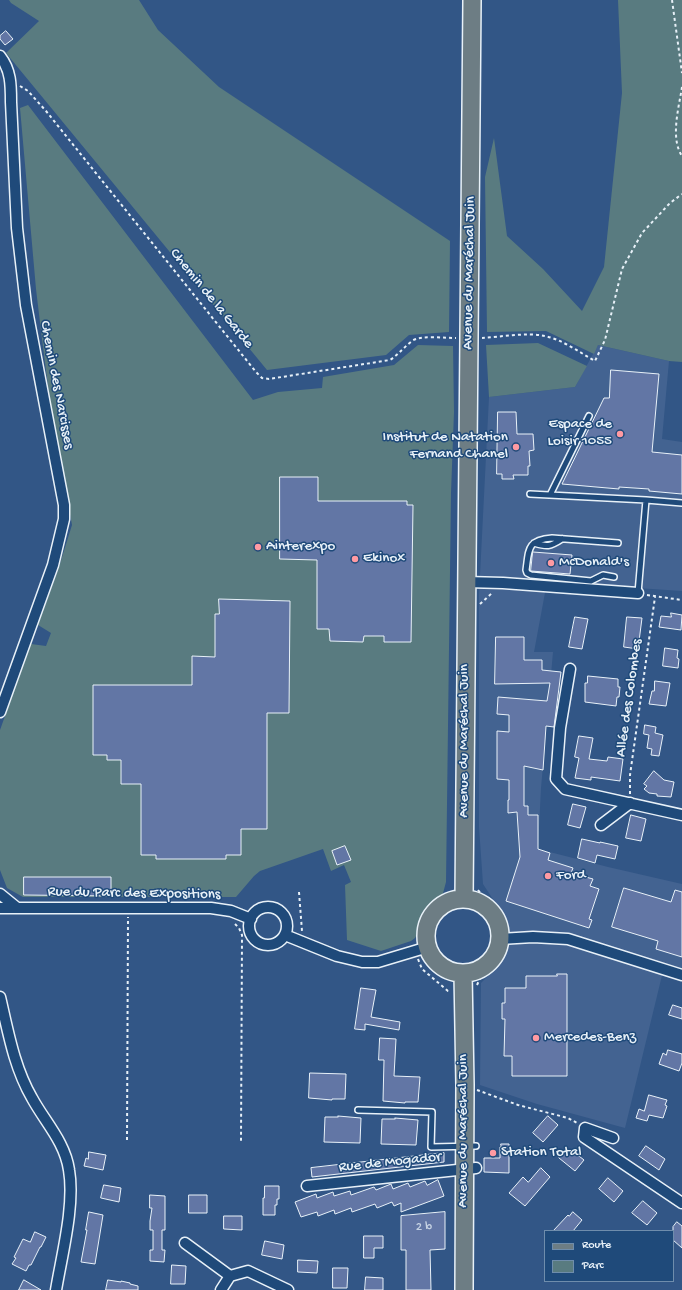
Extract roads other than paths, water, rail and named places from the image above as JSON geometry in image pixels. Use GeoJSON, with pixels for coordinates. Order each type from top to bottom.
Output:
{"type":"FeatureCollection","features":[{"type":"Feature","properties":{"kind":"main road","name":"Avenue du Maréchal Juin"},"geometry":{"type":"LineString","coordinates":[[464,899],[472,0]]}},
{"type":"Feature","properties":{"kind":"main road"},"geometry":{"type":"LineString","coordinates":[[464,899],[476,901],[486,907],[497,921],[500,939],[494,956],[488,963],[472,972],[463,973],[444,968],[431,955],[421,949],[426,938],[427,926],[432,915],[441,906],[452,901],[464,899]]}},
{"type":"Feature","properties":{"kind":"main road","name":"Avenue du Maréchal Juin"},"geometry":{"type":"LineString","coordinates":[[463,973],[465,1085],[470,1146],[464,1290]]}},
{"type":"Feature","properties":{"kind":"street","name":"Chemin des Narcisses"},"geometry":{"type":"LineString","coordinates":[[0,56],[8,70],[11,83],[17,228],[26,305],[64,505],[64,519],[53,565],[0,712]]}},
{"type":"Feature","properties":{"kind":"street"},"geometry":{"type":"LineString","coordinates":[[466,582],[503,583],[638,593]]}},
{"type":"Feature","properties":{"kind":"street"},"geometry":{"type":"LineString","coordinates":[[570,669],[560,728],[556,779],[565,789],[682,815]]}},
{"type":"Feature","properties":{"kind":"street"},"geometry":{"type":"LineString","coordinates":[[601,825],[630,803]]}},
{"type":"Feature","properties":{"kind":"street"},"geometry":{"type":"LineString","coordinates":[[0,894],[16,907]]}},
{"type":"Feature","properties":{"kind":"street","name":"Rue du Parc des Expositions"},"geometry":{"type":"LineString","coordinates":[[0,908],[211,908],[234,912],[251,919]]}},
{"type":"Feature","properties":{"kind":"street"},"geometry":{"type":"LineString","coordinates":[[262,908],[274,908],[286,918],[287,929],[285,935],[281,940],[275,943],[262,944],[253,936],[249,925],[251,919],[258,910],[262,908]]}},
{"type":"Feature","properties":{"kind":"street"},"geometry":{"type":"LineString","coordinates":[[285,935],[337,956],[362,962],[378,962],[421,949]]}},
{"type":"Feature","properties":{"kind":"street"},"geometry":{"type":"LineString","coordinates":[[500,939],[533,937],[568,939],[682,975]]}},
{"type":"Feature","properties":{"kind":"street"},"geometry":{"type":"LineString","coordinates":[[0,997],[20,1073],[32,1098],[58,1138],[63,1148],[69,1168],[71,1192],[56,1290]]}},
{"type":"Feature","properties":{"kind":"street"},"geometry":{"type":"LineString","coordinates":[[613,1138],[585,1128],[584,1138],[682,1203]]}},
{"type":"Feature","properties":{"kind":"street","name":"Rue de Mogador"},"geometry":{"type":"LineString","coordinates":[[307,1186],[470,1169]]}},
{"type":"Feature","properties":{"kind":"street"},"geometry":{"type":"LineString","coordinates":[[185,1243],[230,1276]]}},
{"type":"Feature","properties":{"kind":"street"},"geometry":{"type":"LineString","coordinates":[[221,1290],[230,1276],[248,1271],[288,1290]]}},
{"type":"Feature","properties":{"kind":"lane"},"geometry":{"type":"LineString","coordinates":[[550,495],[589,416]]}},
{"type":"Feature","properties":{"kind":"lane"},"geometry":{"type":"LineString","coordinates":[[530,494],[682,503]]}},
{"type":"Feature","properties":{"kind":"lane"},"geometry":{"type":"LineString","coordinates":[[638,593],[646,500]]}},
{"type":"Feature","properties":{"kind":"lane"},"geometry":{"type":"LineString","coordinates":[[614,577],[603,575],[591,581],[531,575],[527,573],[526,570],[530,546],[534,543],[545,546],[553,546],[562,539],[618,543]]}},
{"type":"Feature","properties":{"kind":"lane"},"geometry":{"type":"LineString","coordinates":[[358,1110],[432,1112],[432,1147],[470,1146]]}},
{"type":"Feature","properties":{"kind":"place","name":"Espace de Loisir 1055"},"geometry":{"type":"Point","coordinates":[620,434]}},
{"type":"Feature","properties":{"kind":"place","name":"Institut de Natation Fernand Chanel"},"geometry":{"type":"Point","coordinates":[516,447]}},
{"type":"Feature","properties":{"kind":"place","name":"Ainterexpo"},"geometry":{"type":"Point","coordinates":[258,547]}},
{"type":"Feature","properties":{"kind":"place","name":"Ekinox"},"geometry":{"type":"Point","coordinates":[355,559]}},
{"type":"Feature","properties":{"kind":"place","name":"McDonald's"},"geometry":{"type":"Point","coordinates":[551,563]}},
{"type":"Feature","properties":{"kind":"place","name":"Ford"},"geometry":{"type":"Point","coordinates":[548,876]}},
{"type":"Feature","properties":{"kind":"place","name":"Mercedes-Benz"},"geometry":{"type":"Point","coordinates":[536,1038]}},
{"type":"Feature","properties":{"kind":"place","name":"Station Total"},"geometry":{"type":"Point","coordinates":[493,1153]}}]}
